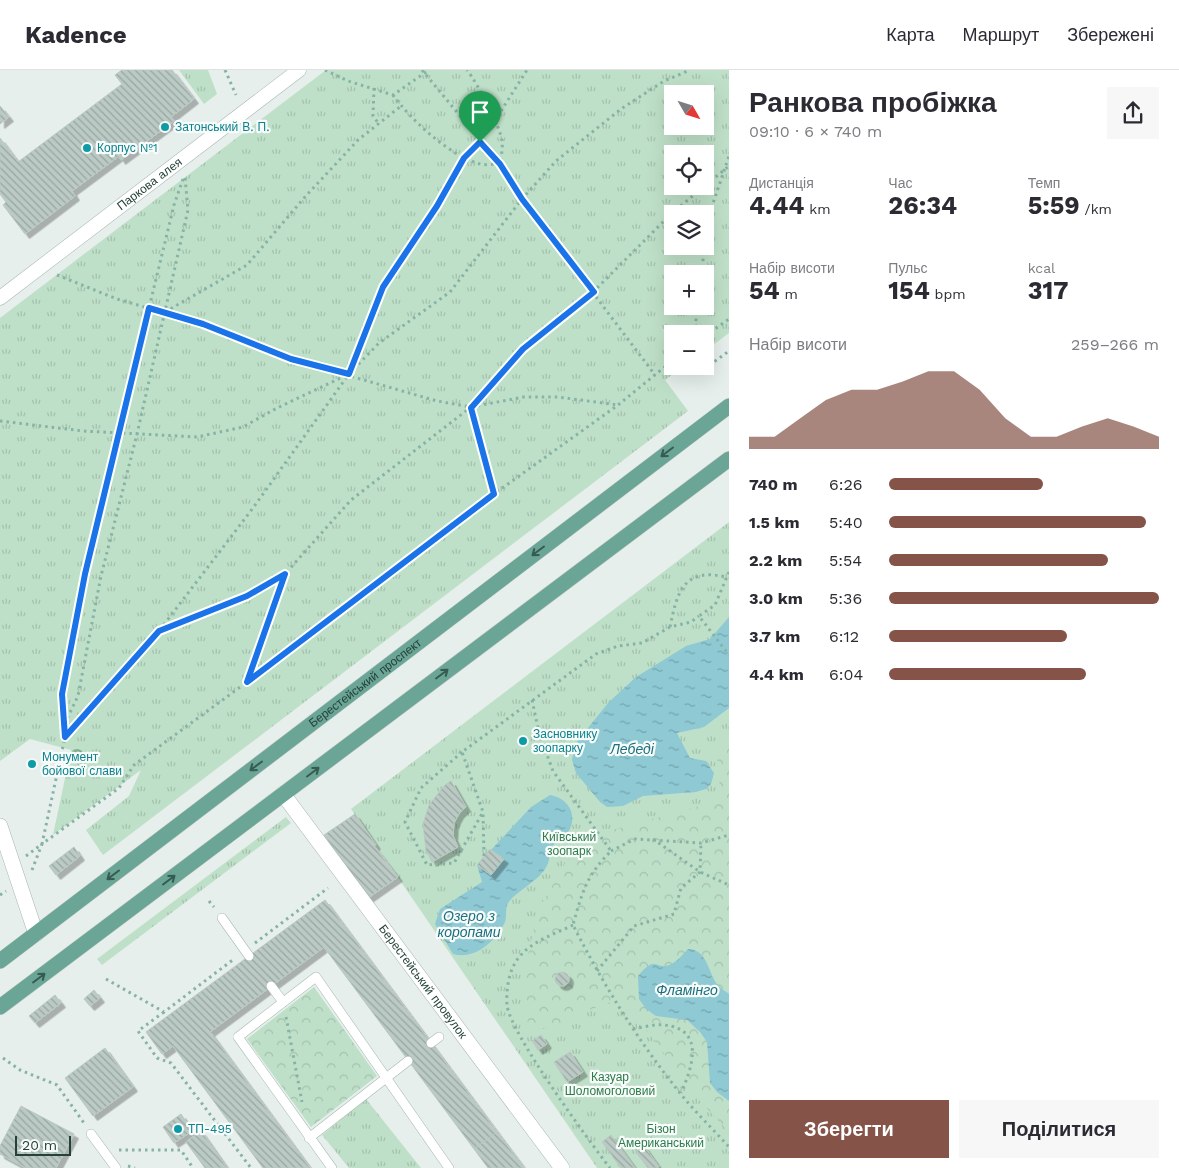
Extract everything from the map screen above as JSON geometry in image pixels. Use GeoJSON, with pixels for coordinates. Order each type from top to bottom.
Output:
{"type":"FeatureCollection","features":[{"type":"Feature","properties":{"kind":"main road","name":"Берестейський проспект"},"geometry":{"type":"LineString","coordinates":[[0,961],[729,406]]}},
{"type":"Feature","properties":{"kind":"main road"},"geometry":{"type":"LineString","coordinates":[[0,1007],[729,459]]}},
{"type":"Feature","properties":{"kind":"street","name":"Паркова алея"},"geometry":{"type":"LineString","coordinates":[[0,298],[299,70]]}},
{"type":"Feature","properties":{"kind":"street","name":"Берестейський провулок"},"geometry":{"type":"LineString","coordinates":[[283,794],[562,1168]]}},
{"type":"Feature","properties":{"kind":"street"},"geometry":{"type":"LineString","coordinates":[[0,826],[36,934]]}},
{"type":"Feature","properties":{"kind":"lane"},"geometry":{"type":"LineString","coordinates":[[222,918],[248,953]]}},
{"type":"Feature","properties":{"kind":"lane"},"geometry":{"type":"LineString","coordinates":[[332,1168],[238,1037],[316,977],[387,1077],[448,1168]]}},
{"type":"Feature","properties":{"kind":"lane"},"geometry":{"type":"LineString","coordinates":[[271,986],[283,1002]]}},
{"type":"Feature","properties":{"kind":"lane"},"geometry":{"type":"LineString","coordinates":[[431,1043],[439,1037]]}},
{"type":"Feature","properties":{"kind":"lane"},"geometry":{"type":"LineString","coordinates":[[309,1138],[408,1061]]}},
{"type":"Feature","properties":{"kind":"lane"},"geometry":{"type":"LineString","coordinates":[[91,1134],[116,1168]]}},
{"type":"Feature","properties":{"kind":"path"},"geometry":{"type":"LineString","coordinates":[[225,70],[236,95]]}},
{"type":"Feature","properties":{"kind":"path"},"geometry":{"type":"LineString","coordinates":[[325,70],[348,81],[393,95],[401,106],[450,150],[464,158],[480,164],[500,164]]}},
{"type":"Feature","properties":{"kind":"path"},"geometry":{"type":"LineString","coordinates":[[393,95],[428,70]]}},
{"type":"Feature","properties":{"kind":"path"},"geometry":{"type":"LineString","coordinates":[[467,70],[476,82],[502,140],[500,164]]}},
{"type":"Feature","properties":{"kind":"path"},"geometry":{"type":"LineString","coordinates":[[0,421],[82,431],[198,436],[243,427],[277,408],[349,374],[383,287],[437,206],[464,158],[480,142],[527,70]]}},
{"type":"Feature","properties":{"kind":"path"},"geometry":{"type":"LineString","coordinates":[[65,737],[159,631],[253,508],[349,374],[379,343],[450,292],[522,199],[556,161],[621,109],[664,81],[690,70]]}},
{"type":"Feature","properties":{"kind":"path"},"geometry":{"type":"LineString","coordinates":[[423,72],[500,164],[522,199],[655,375]]}},
{"type":"Feature","properties":{"kind":"path"},"geometry":{"type":"LineString","coordinates":[[374,88],[372,116],[379,124]]}},
{"type":"Feature","properties":{"kind":"path"},"geometry":{"type":"LineString","coordinates":[[165,312],[247,264],[304,198],[358,140],[401,106]]}},
{"type":"Feature","properties":{"kind":"path"},"geometry":{"type":"LineString","coordinates":[[713,205],[729,156]]}},
{"type":"Feature","properties":{"kind":"path"},"geometry":{"type":"LineString","coordinates":[[159,631],[247,596],[285,574],[350,500],[471,408],[523,349],[594,292],[671,214],[729,166]]}},
{"type":"Feature","properties":{"kind":"path"},"geometry":{"type":"LineString","coordinates":[[63,727],[78,696],[101,576],[137,434],[188,210],[184,174],[174,205],[121,432],[85,574],[62,694],[63,727],[65,737],[42,844],[31,873],[25,856],[42,844],[119,788],[134,765],[247,682],[494,494],[618,405],[664,368]]}},
{"type":"Feature","properties":{"kind":"path"},"geometry":{"type":"LineString","coordinates":[[52,274],[117,299],[165,312],[291,359],[349,374],[437,401],[471,408],[524,397],[558,397],[618,405]]}},
{"type":"Feature","properties":{"kind":"path"},"geometry":{"type":"LineString","coordinates":[[714,330],[729,319]]}},
{"type":"Feature","properties":{"kind":"path"},"geometry":{"type":"LineString","coordinates":[[714,362],[729,351]]}},
{"type":"Feature","properties":{"kind":"path"},"geometry":{"type":"LineString","coordinates":[[471,408],[494,494]]}},
{"type":"Feature","properties":{"kind":"path"},"geometry":{"type":"LineString","coordinates":[[483,812],[454,863],[427,865],[405,822],[421,788],[462,752],[596,654],[618,646],[642,643],[670,628],[691,622],[715,606],[729,572]]}},
{"type":"Feature","properties":{"kind":"path"},"geometry":{"type":"LineString","coordinates":[[247,682],[285,574]]}},
{"type":"Feature","properties":{"kind":"path"},"geometry":{"type":"LineString","coordinates":[[670,628],[676,598],[681,588],[699,576],[713,574],[726,577]]}},
{"type":"Feature","properties":{"kind":"path"},"geometry":{"type":"LineString","coordinates":[[699,616],[729,655]]}},
{"type":"Feature","properties":{"kind":"path"},"geometry":{"type":"LineString","coordinates":[[532,700],[539,733],[553,772],[611,850]]}},
{"type":"Feature","properties":{"kind":"path"},"geometry":{"type":"LineString","coordinates":[[462,752],[483,812],[484,856]]}},
{"type":"Feature","properties":{"kind":"path"},"geometry":{"type":"LineString","coordinates":[[729,835],[701,843],[635,839],[611,850],[594,868],[581,894],[573,925],[597,971],[633,1028],[680,1093],[729,1147]]}},
{"type":"Feature","properties":{"kind":"path"},"geometry":{"type":"LineString","coordinates":[[653,839],[700,872],[729,885]]}},
{"type":"Feature","properties":{"kind":"path"},"geometry":{"type":"LineString","coordinates":[[597,971],[634,926],[674,914],[681,888],[700,872],[701,843]]}},
{"type":"Feature","properties":{"kind":"path"},"geometry":{"type":"LineString","coordinates":[[0,895],[20,882]]}},
{"type":"Feature","properties":{"kind":"path"},"geometry":{"type":"LineString","coordinates":[[251,1168],[171,1063],[157,1058],[138,1032],[248,953],[328,888]]}},
{"type":"Feature","properties":{"kind":"path"},"geometry":{"type":"LineString","coordinates":[[573,925],[532,944],[523,952],[512,968],[508,982],[507,1005],[526,1047],[610,1168]]}},
{"type":"Feature","properties":{"kind":"path"},"geometry":{"type":"LineString","coordinates":[[106,979],[164,1012]]}},
{"type":"Feature","properties":{"kind":"path"},"geometry":{"type":"LineString","coordinates":[[283,1002],[304,1108]]}},
{"type":"Feature","properties":{"kind":"path"},"geometry":{"type":"LineString","coordinates":[[633,1028],[664,1025],[680,1029],[690,1037],[693,1050],[690,1072],[680,1093]]}},
{"type":"Feature","properties":{"kind":"path"},"geometry":{"type":"LineString","coordinates":[[3,1058],[20,1070],[57,1085],[91,1134]]}},
{"type":"Feature","properties":{"kind":"path"},"geometry":{"type":"LineString","coordinates":[[103,1150],[181,1150],[193,1168]]}},
{"type":"Feature","properties":{"kind":"green space"},"geometry":{"type":"Polygon","coordinates":[[[179,70],[208,70],[217,94],[204,104],[179,70]]]}},
{"type":"Feature","properties":{"kind":"green space"},"geometry":{"type":"Polygon","coordinates":[[[326,70],[729,70],[729,333],[714,344],[714,325],[664,325],[664,375],[672,375],[665,380],[688,411],[103,855],[86,830],[129,796],[141,770],[53,835],[71,750],[30,739],[0,761],[0,318],[326,70]]]}},
{"type":"Feature","properties":{"kind":"green space","name":"Київський зоопарк"},"geometry":{"type":"Polygon","coordinates":[[[729,522],[729,1168],[597,1168],[351,809],[729,522]]]}},
{"type":"Feature","properties":{"kind":"green space"},"geometry":{"type":"Polygon","coordinates":[[[729,734],[729,1132],[699,1100],[622,998],[564,1019],[553,1030],[528,1025],[523,977],[538,910],[579,839],[721,800],[717,755],[729,734]]]}},
{"type":"Feature","properties":{"kind":"green space"},"geometry":{"type":"Polygon","coordinates":[[[286,817],[291,823],[102,965],[97,959],[286,817]]]}},
{"type":"Feature","properties":{"kind":"green space"},"geometry":{"type":"Polygon","coordinates":[[[314,987],[377,1076],[311,1127],[247,1039],[314,987]]]}},
{"type":"Feature","properties":{"kind":"green space"},"geometry":{"type":"Polygon","coordinates":[[[366,1099],[421,1168],[349,1168],[322,1135],[366,1099]]]}},
{"type":"Feature","properties":{"kind":"water","name":"Лебеді"},"geometry":{"type":"Polygon","coordinates":[[[729,617],[729,708],[704,727],[677,733],[690,758],[706,761],[714,773],[711,784],[706,789],[696,792],[643,796],[623,806],[607,807],[600,802],[576,773],[572,760],[578,740],[609,702],[636,677],[686,646],[710,639],[729,617]]]}},
{"type":"Feature","properties":{"kind":"water","name":"Озеро з коропами"},"geometry":{"type":"Polygon","coordinates":[[[550,795],[562,800],[570,808],[572,825],[569,831],[549,850],[549,859],[541,874],[508,903],[505,922],[496,936],[484,948],[476,952],[461,955],[453,954],[435,924],[440,909],[482,882],[477,865],[531,807],[550,795]]]}},
{"type":"Feature","properties":{"kind":"water","name":"Фламінго"},"geometry":{"type":"Polygon","coordinates":[[[688,949],[694,950],[703,957],[717,984],[729,994],[729,1101],[717,1092],[710,1083],[707,1042],[700,1032],[687,1020],[656,1016],[646,1009],[639,999],[638,976],[644,969],[652,964],[664,966],[672,964],[688,949]]]}},
{"type":"Feature","properties":{"kind":"building","name":"Корпус №1"},"geometry":{"type":"Polygon","coordinates":[[[122,70],[172,70],[194,99],[171,117],[174,121],[121,160],[119,156],[72,191],[75,196],[25,234],[3,205],[6,202],[0,194],[0,138],[18,162],[122,84],[115,75],[122,70]]]}},
{"type":"Feature","properties":{"kind":"building"},"geometry":{"type":"Polygon","coordinates":[[[0,106],[9,117],[0,124],[0,106]]]}},
{"type":"Feature","properties":{"kind":"building"},"geometry":{"type":"Polygon","coordinates":[[[451,781],[466,807],[454,823],[453,836],[458,847],[432,862],[426,850],[423,824],[429,805],[445,785],[451,781]]]}},
{"type":"Feature","properties":{"kind":"building"},"geometry":{"type":"Polygon","coordinates":[[[355,814],[376,845],[374,846],[398,877],[368,898],[324,835],[355,814]]]}},
{"type":"Feature","properties":{"kind":"building"},"geometry":{"type":"Polygon","coordinates":[[[74,847],[80,856],[56,875],[49,866],[74,847]]]}},
{"type":"Feature","properties":{"kind":"building"},"geometry":{"type":"Polygon","coordinates":[[[490,849],[504,859],[491,875],[477,865],[490,849]]]}},
{"type":"Feature","properties":{"kind":"building"},"geometry":{"type":"Polygon","coordinates":[[[325,900],[497,1132],[474,1149],[324,947],[210,1032],[310,1168],[263,1168],[173,1046],[162,1054],[146,1032],[325,900]]]}},
{"type":"Feature","properties":{"kind":"building"},"geometry":{"type":"Polygon","coordinates":[[[559,972],[565,972],[569,979],[565,986],[559,986],[555,982],[555,976],[559,972]]]}},
{"type":"Feature","properties":{"kind":"building"},"geometry":{"type":"Polygon","coordinates":[[[94,990],[100,998],[90,1006],[84,999],[94,990]]]}},
{"type":"Feature","properties":{"kind":"building"},"geometry":{"type":"Polygon","coordinates":[[[55,995],[61,1003],[35,1023],[29,1016],[55,995]]]}},
{"type":"Feature","properties":{"kind":"building"},"geometry":{"type":"Polygon","coordinates":[[[541,1035],[547,1044],[538,1050],[532,1041],[541,1035]]]}},
{"type":"Feature","properties":{"kind":"building"},"geometry":{"type":"Polygon","coordinates":[[[105,1048],[133,1087],[93,1116],[65,1078],[105,1048]]]}},
{"type":"Feature","properties":{"kind":"building"},"geometry":{"type":"Polygon","coordinates":[[[570,1052],[583,1072],[567,1082],[554,1062],[570,1052]]]}},
{"type":"Feature","properties":{"kind":"building"},"geometry":{"type":"Polygon","coordinates":[[[21,1106],[74,1134],[56,1168],[26,1168],[0,1154],[0,1146],[21,1106]]]}},
{"type":"Feature","properties":{"kind":"building","name":"ТП-495"},"geometry":{"type":"Polygon","coordinates":[[[181,1114],[192,1131],[174,1143],[163,1127],[181,1114]]]}},
{"type":"Feature","properties":{"kind":"building"},"geometry":{"type":"Polygon","coordinates":[[[201,1131],[227,1168],[205,1168],[186,1142],[201,1131]]]}},
{"type":"Feature","properties":{"kind":"building"},"geometry":{"type":"Polygon","coordinates":[[[497,1132],[524,1168],[488,1168],[474,1149],[497,1132]]]}},
{"type":"Feature","properties":{"kind":"building"},"geometry":{"type":"Polygon","coordinates":[[[611,1135],[635,1168],[621,1168],[602,1142],[611,1135]]]}},
{"type":"Feature","properties":{"kind":"building"},"geometry":{"type":"Polygon","coordinates":[[[644,1146],[659,1167],[648,1168],[636,1152],[644,1146]]]}},
{"type":"Feature","properties":{"kind":"place","name":"Затонський В. П."},"geometry":{"type":"Point","coordinates":[165,127]}},
{"type":"Feature","properties":{"kind":"place","name":"Корпус №1"},"geometry":{"type":"Point","coordinates":[87,148]}},
{"type":"Feature","properties":{"kind":"place","name":"Засновнику зоопарку"},"geometry":{"type":"Point","coordinates":[523,741]}},
{"type":"Feature","properties":{"kind":"place","name":"Монумент бойової слави"},"geometry":{"type":"Point","coordinates":[32,764]}},
{"type":"Feature","properties":{"kind":"place","name":"ТП-495"},"geometry":{"type":"Point","coordinates":[178,1129]}},
{"type":"Feature","properties":{"kind":"route"},"geometry":{"type":"LineString","coordinates":[[480,142],[500,164],[522,199],[594,292],[523,349],[471,408],[494,494],[247,682],[285,574],[247,596],[159,631],[65,737],[62,694],[85,574],[121,432],[149,308],[203,324],[291,359],[349,374],[383,287],[437,206],[464,158],[480,142]]}},
{"type":"Feature","properties":{"kind":"park label","name":"Казуар Шоломоголовий"},"geometry":{"type":"Point","coordinates":[610,1084]}},
{"type":"Feature","properties":{"kind":"park label","name":"Бізон Американський"},"geometry":{"type":"Point","coordinates":[661,1136]}}]}
